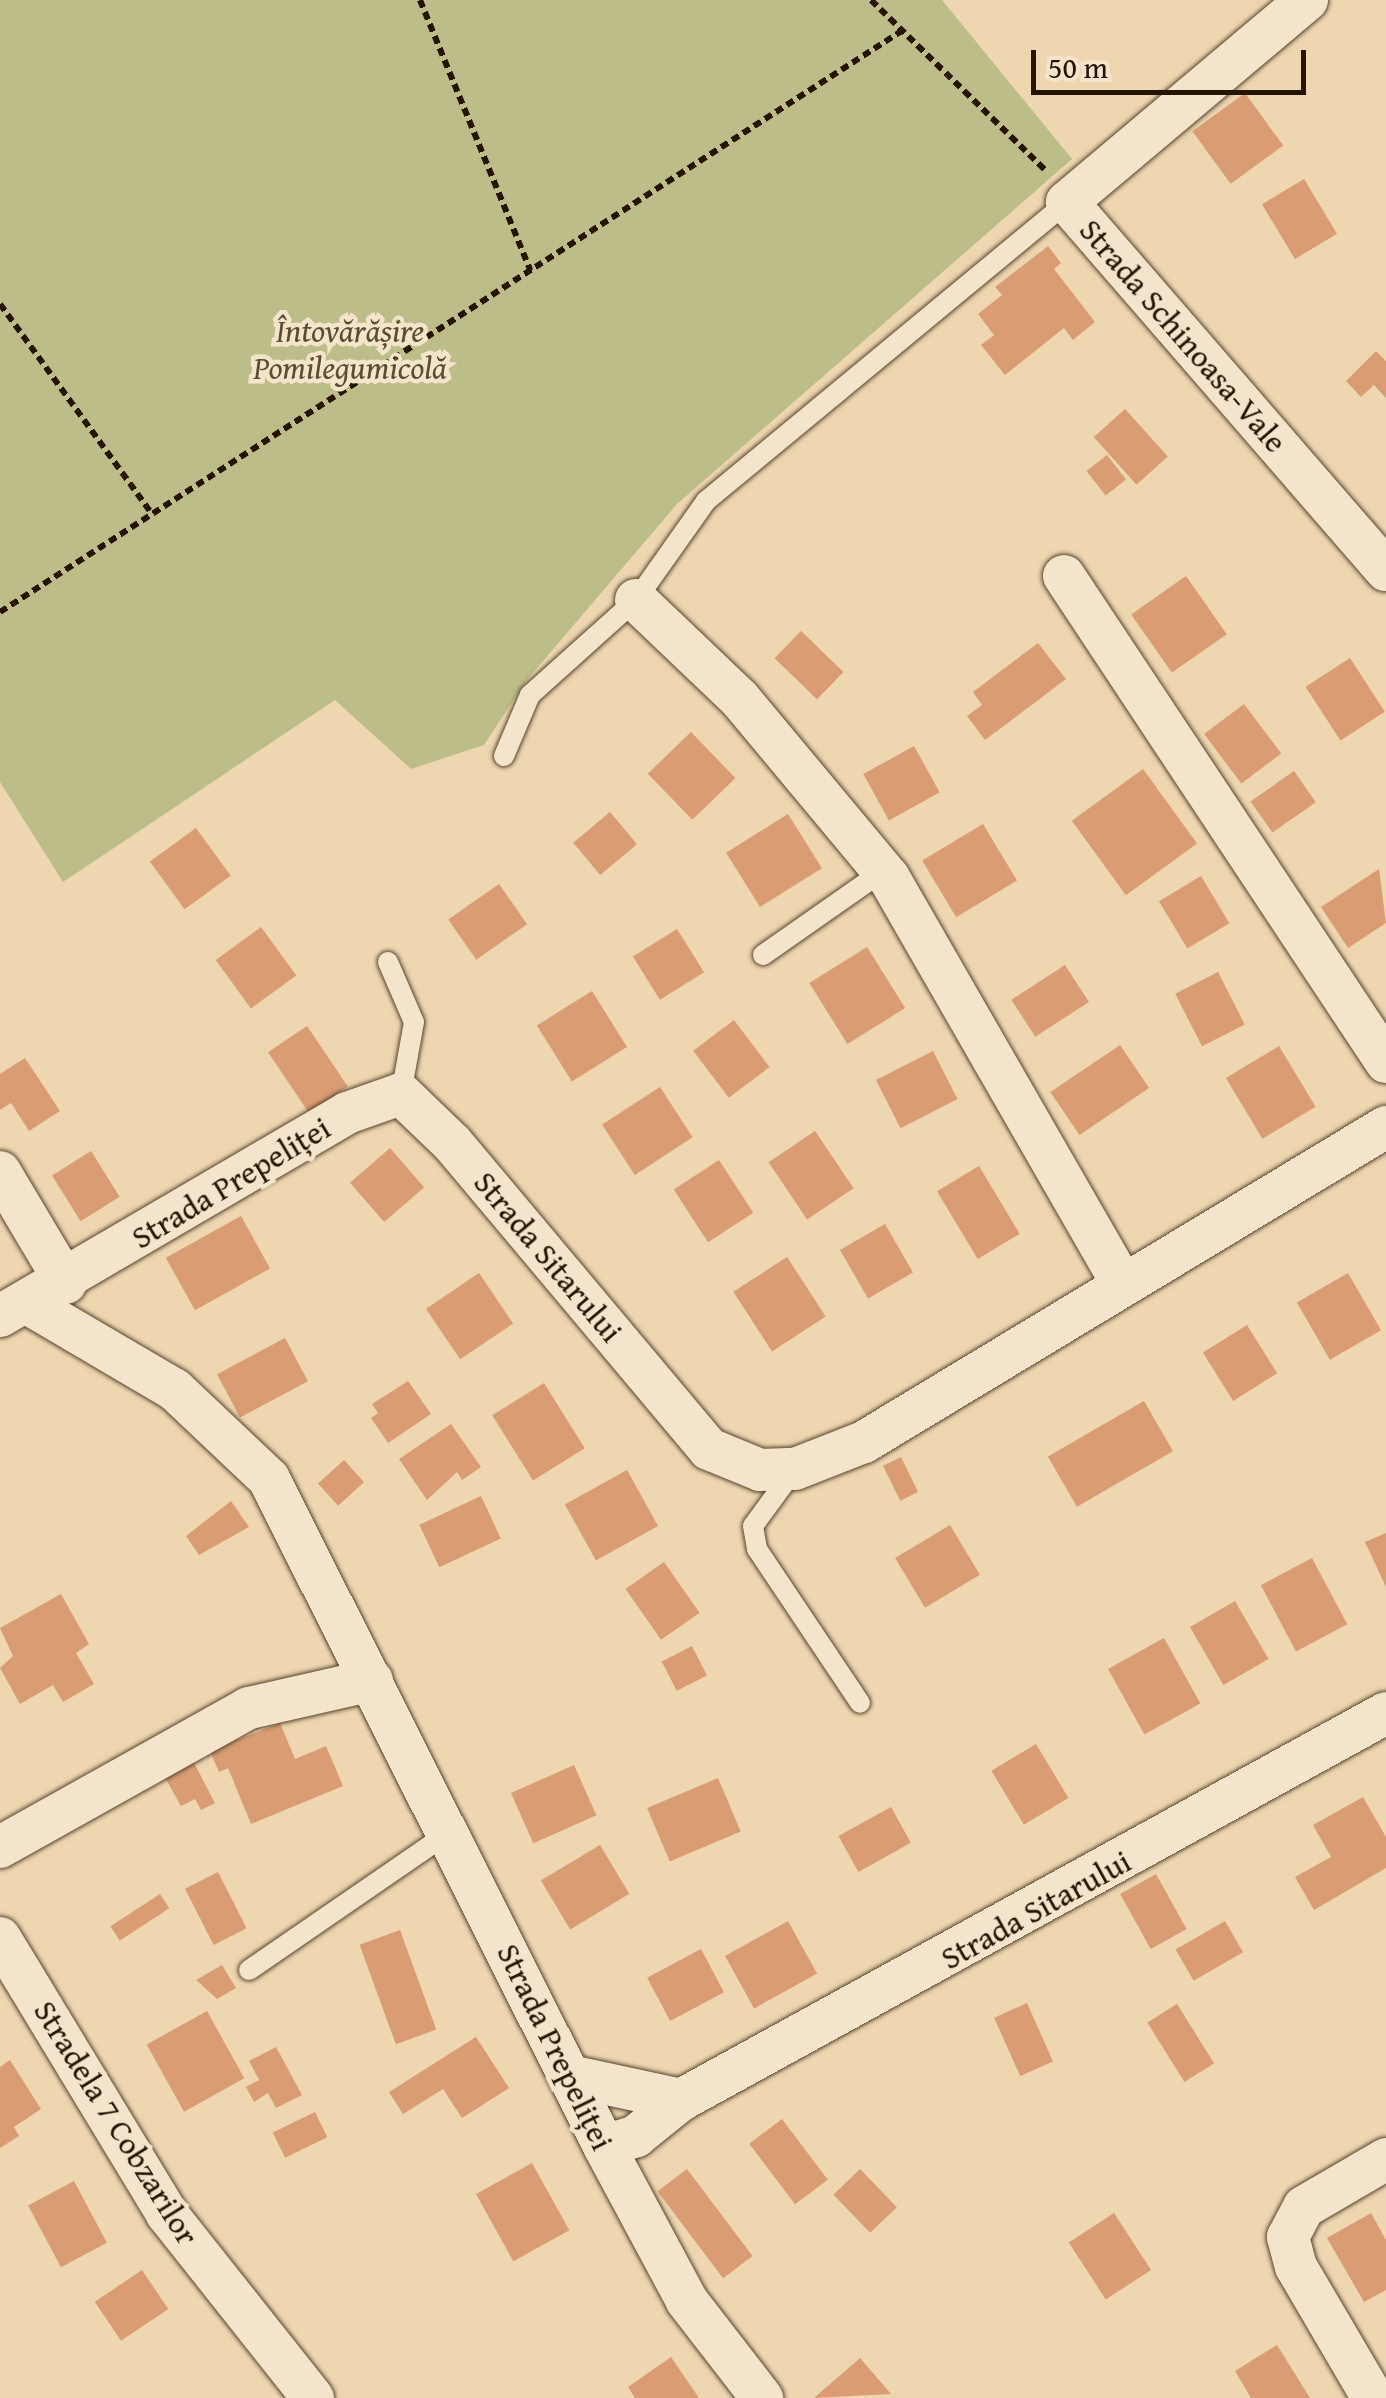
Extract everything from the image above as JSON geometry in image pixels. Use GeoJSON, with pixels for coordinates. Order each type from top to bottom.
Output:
{"type":"FeatureCollection","features":[{"type":"Feature","properties":{"kind":"street","name":"Strada Schinoasa-Vale"},"geometry":{"type":"LineString","coordinates":[[1307,0],[1068,202],[1386,570]]}},
{"type":"Feature","properties":{"kind":"street"},"geometry":{"type":"LineString","coordinates":[[1064,576],[1386,1062]]}},
{"type":"Feature","properties":{"kind":"street"},"geometry":{"type":"LineString","coordinates":[[636,600],[739,698],[883,871],[1121,1282]]}},
{"type":"Feature","properties":{"kind":"street","name":"Strada Sitarului"},"geometry":{"type":"LineString","coordinates":[[401,1094],[453,1144],[708,1449],[760,1470],[795,1468],[864,1442],[1121,1282],[1386,1127]]}},
{"type":"Feature","properties":{"kind":"street","name":"Strada Prepeliței"},"geometry":{"type":"LineString","coordinates":[[13,1310],[66,1283],[347,1113],[401,1094]]}},
{"type":"Feature","properties":{"kind":"street"},"geometry":{"type":"LineString","coordinates":[[0,1172],[66,1283]]}},
{"type":"Feature","properties":{"kind":"street","name":"Strada Prepeliței"},"geometry":{"type":"LineString","coordinates":[[13,1310],[176,1390],[269,1479],[604,2146],[687,2300],[762,2398]]}},
{"type":"Feature","properties":{"kind":"street"},"geometry":{"type":"LineString","coordinates":[[0,1847],[249,1708],[372,1680]]}},
{"type":"Feature","properties":{"kind":"street","name":"Strada Sitarului"},"geometry":{"type":"LineString","coordinates":[[604,2146],[636,2136],[681,2100],[1386,1713]]}},
{"type":"Feature","properties":{"kind":"street","name":"Stradela 7 Cobzarilor"},"geometry":{"type":"LineString","coordinates":[[0,1938],[167,2214],[314,2398]]}},
{"type":"Feature","properties":{"kind":"street"},"geometry":{"type":"LineString","coordinates":[[570,2076],[681,2100]]}},
{"type":"Feature","properties":{"kind":"street"},"geometry":{"type":"LineString","coordinates":[[1373,2398],[1296,2267],[1288,2237],[1304,2207],[1386,2159]]}},
{"type":"Feature","properties":{"kind":"lane"},"geometry":{"type":"LineString","coordinates":[[504,756],[530,695],[636,600],[706,501],[1068,202]]}},
{"type":"Feature","properties":{"kind":"lane"},"geometry":{"type":"LineString","coordinates":[[763,954],[883,871]]}},
{"type":"Feature","properties":{"kind":"lane"},"geometry":{"type":"LineString","coordinates":[[388,962],[414,1022],[401,1094]]}},
{"type":"Feature","properties":{"kind":"lane"},"geometry":{"type":"LineString","coordinates":[[795,1468],[753,1526],[757,1548],[860,1702]]}},
{"type":"Feature","properties":{"kind":"lane"},"geometry":{"type":"LineString","coordinates":[[250,1970],[448,1833]]}},
{"type":"Feature","properties":{"kind":"path"},"geometry":{"type":"LineString","coordinates":[[420,0],[530,270]]}},
{"type":"Feature","properties":{"kind":"path"},"geometry":{"type":"LineString","coordinates":[[872,0],[1038,158],[1068,202]]}},
{"type":"Feature","properties":{"kind":"path"},"geometry":{"type":"LineString","coordinates":[[0,612],[903,30]]}},
{"type":"Feature","properties":{"kind":"path"},"geometry":{"type":"LineString","coordinates":[[0,304],[152,514]]}},
{"type":"Feature","properties":{"kind":"green space","name":"Întovărășire Pomilegumicolă"},"geometry":{"type":"Polygon","coordinates":[[[0,0],[942,0],[1072,159],[677,504],[526,681],[484,745],[411,769],[335,700],[63,882],[0,782],[0,0]]]}},
{"type":"Feature","properties":{"kind":"building"},"geometry":{"type":"Polygon","coordinates":[[[1245,93],[1283,146],[1231,184],[1192,131],[1245,93]]]}},
{"type":"Feature","properties":{"kind":"building"},"geometry":{"type":"Polygon","coordinates":[[[1304,179],[1337,234],[1295,259],[1262,204],[1304,179]]]}},
{"type":"Feature","properties":{"kind":"building"},"geometry":{"type":"Polygon","coordinates":[[[1048,246],[1061,263],[1054,269],[1095,322],[1073,340],[1064,328],[1005,375],[981,345],[994,335],[978,314],[1002,295],[995,287],[1048,246]]]}},
{"type":"Feature","properties":{"kind":"building"},"geometry":{"type":"Polygon","coordinates":[[[1376,351],[1386,361],[1386,398],[1374,385],[1361,397],[1346,381],[1376,351]]]}},
{"type":"Feature","properties":{"kind":"building"},"geometry":{"type":"Polygon","coordinates":[[[1125,409],[1168,457],[1137,485],[1094,437],[1125,409]]]}},
{"type":"Feature","properties":{"kind":"building"},"geometry":{"type":"Polygon","coordinates":[[[1107,455],[1126,479],[1106,495],[1087,471],[1107,455]]]}},
{"type":"Feature","properties":{"kind":"building"},"geometry":{"type":"Polygon","coordinates":[[[1186,576],[1227,634],[1172,673],[1131,614],[1186,576]]]}},
{"type":"Feature","properties":{"kind":"building"},"geometry":{"type":"Polygon","coordinates":[[[801,631],[843,672],[817,699],[775,658],[801,631]]]}},
{"type":"Feature","properties":{"kind":"building"},"geometry":{"type":"Polygon","coordinates":[[[1038,643],[1066,679],[985,740],[967,716],[982,705],[973,692],[1038,643]]]}},
{"type":"Feature","properties":{"kind":"building"},"geometry":{"type":"Polygon","coordinates":[[[1350,658],[1385,712],[1340,741],[1306,687],[1350,658]]]}},
{"type":"Feature","properties":{"kind":"building"},"geometry":{"type":"Polygon","coordinates":[[[1244,704],[1281,754],[1241,784],[1204,734],[1244,704]]]}},
{"type":"Feature","properties":{"kind":"building"},"geometry":{"type":"Polygon","coordinates":[[[691,732],[735,778],[692,820],[648,774],[691,732]]]}},
{"type":"Feature","properties":{"kind":"building"},"geometry":{"type":"Polygon","coordinates":[[[914,746],[940,792],[889,820],[863,774],[914,746]]]}},
{"type":"Feature","properties":{"kind":"building"},"geometry":{"type":"Polygon","coordinates":[[[1143,769],[1197,843],[1126,895],[1072,821],[1143,769]]]}},
{"type":"Feature","properties":{"kind":"building"},"geometry":{"type":"Polygon","coordinates":[[[1294,771],[1316,802],[1272,833],[1251,801],[1294,771]]]}},
{"type":"Feature","properties":{"kind":"building"},"geometry":{"type":"Polygon","coordinates":[[[610,812],[637,844],[600,875],[573,843],[610,812]]]}},
{"type":"Feature","properties":{"kind":"building"},"geometry":{"type":"Polygon","coordinates":[[[788,814],[822,868],[760,907],[726,853],[788,814]]]}},
{"type":"Feature","properties":{"kind":"building"},"geometry":{"type":"Polygon","coordinates":[[[983,824],[1017,881],[956,917],[922,861],[983,824]]]}},
{"type":"Feature","properties":{"kind":"building"},"geometry":{"type":"Polygon","coordinates":[[[196,828],[231,876],[185,909],[150,862],[196,828]]]}},
{"type":"Feature","properties":{"kind":"building"},"geometry":{"type":"Polygon","coordinates":[[[1379,869],[1386,923],[1348,948],[1321,907],[1379,869]]]}},
{"type":"Feature","properties":{"kind":"building"},"geometry":{"type":"Polygon","coordinates":[[[1201,876],[1229,923],[1187,948],[1159,901],[1201,876]]]}},
{"type":"Feature","properties":{"kind":"building"},"geometry":{"type":"Polygon","coordinates":[[[499,884],[527,924],[476,960],[448,920],[499,884]]]}},
{"type":"Feature","properties":{"kind":"building"},"geometry":{"type":"Polygon","coordinates":[[[261,927],[296,976],[251,1008],[216,960],[261,927]]]}},
{"type":"Feature","properties":{"kind":"building"},"geometry":{"type":"Polygon","coordinates":[[[677,929],[704,972],[660,1000],[633,957],[677,929]]]}},
{"type":"Feature","properties":{"kind":"building"},"geometry":{"type":"Polygon","coordinates":[[[867,947],[905,1008],[847,1044],[809,983],[867,947]]]}},
{"type":"Feature","properties":{"kind":"building"},"geometry":{"type":"Polygon","coordinates":[[[1065,965],[1089,1002],[1035,1037],[1011,1000],[1065,965]]]}},
{"type":"Feature","properties":{"kind":"building"},"geometry":{"type":"Polygon","coordinates":[[[1218,972],[1245,1025],[1202,1046],[1175,994],[1218,972]]]}},
{"type":"Feature","properties":{"kind":"building"},"geometry":{"type":"Polygon","coordinates":[[[592,991],[627,1047],[572,1081],[537,1025],[592,991]]]}},
{"type":"Feature","properties":{"kind":"building"},"geometry":{"type":"Polygon","coordinates":[[[734,1020],[770,1067],[729,1098],[693,1051],[734,1020]]]}},
{"type":"Feature","properties":{"kind":"building"},"geometry":{"type":"Polygon","coordinates":[[[307,1026],[348,1087],[309,1113],[268,1052],[307,1026]]]}},
{"type":"Feature","properties":{"kind":"building"},"geometry":{"type":"Polygon","coordinates":[[[1120,1045],[1149,1088],[1079,1135],[1050,1092],[1120,1045]]]}},
{"type":"Feature","properties":{"kind":"building"},"geometry":{"type":"Polygon","coordinates":[[[1279,1046],[1316,1107],[1262,1139],[1226,1078],[1279,1046]]]}},
{"type":"Feature","properties":{"kind":"building"},"geometry":{"type":"Polygon","coordinates":[[[933,1051],[958,1099],[900,1128],[876,1080],[933,1051]]]}},
{"type":"Feature","properties":{"kind":"building"},"geometry":{"type":"Polygon","coordinates":[[[25,1058],[60,1111],[29,1131],[11,1103],[0,1110],[0,1074],[25,1058]]]}},
{"type":"Feature","properties":{"kind":"building"},"geometry":{"type":"Polygon","coordinates":[[[660,1087],[693,1137],[635,1175],[602,1125],[660,1087]]]}},
{"type":"Feature","properties":{"kind":"building"},"geometry":{"type":"Polygon","coordinates":[[[815,1131],[854,1188],[807,1220],[769,1162],[815,1131]]]}},
{"type":"Feature","properties":{"kind":"building"},"geometry":{"type":"Polygon","coordinates":[[[390,1148],[424,1187],[384,1222],[350,1183],[390,1148]]]}},
{"type":"Feature","properties":{"kind":"building"},"geometry":{"type":"Polygon","coordinates":[[[91,1151],[120,1197],[81,1221],[52,1175],[91,1151]]]}},
{"type":"Feature","properties":{"kind":"building"},"geometry":{"type":"Polygon","coordinates":[[[719,1160],[753,1213],[708,1242],[674,1189],[719,1160]]]}},
{"type":"Feature","properties":{"kind":"building"},"geometry":{"type":"Polygon","coordinates":[[[979,1166],[1020,1234],[978,1259],[937,1191],[979,1166]]]}},
{"type":"Feature","properties":{"kind":"building"},"geometry":{"type":"Polygon","coordinates":[[[241,1216],[270,1268],[195,1310],[166,1258],[241,1216]]]}},
{"type":"Feature","properties":{"kind":"building"},"geometry":{"type":"Polygon","coordinates":[[[885,1224],[913,1272],[868,1298],[840,1250],[885,1224]]]}},
{"type":"Feature","properties":{"kind":"building"},"geometry":{"type":"Polygon","coordinates":[[[787,1257],[826,1317],[772,1351],[733,1292],[787,1257]]]}},
{"type":"Feature","properties":{"kind":"building"},"geometry":{"type":"Polygon","coordinates":[[[479,1273],[513,1324],[460,1359],[426,1309],[479,1273]]]}},
{"type":"Feature","properties":{"kind":"building"},"geometry":{"type":"Polygon","coordinates":[[[1348,1273],[1381,1330],[1330,1360],[1297,1302],[1348,1273]]]}},
{"type":"Feature","properties":{"kind":"building"},"geometry":{"type":"Polygon","coordinates":[[[1247,1325],[1277,1373],[1233,1401],[1203,1353],[1247,1325]]]}},
{"type":"Feature","properties":{"kind":"building"},"geometry":{"type":"Polygon","coordinates":[[[285,1338],[308,1381],[240,1417],[217,1374],[285,1338]]]}},
{"type":"Feature","properties":{"kind":"building"},"geometry":{"type":"Polygon","coordinates":[[[408,1381],[431,1414],[388,1443],[371,1418],[378,1413],[372,1404],[408,1381]]]}},
{"type":"Feature","properties":{"kind":"building"},"geometry":{"type":"Polygon","coordinates":[[[544,1383],[585,1448],[533,1481],[492,1415],[544,1383]]]}},
{"type":"Feature","properties":{"kind":"building"},"geometry":{"type":"Polygon","coordinates":[[[1144,1401],[1173,1451],[1077,1507],[1048,1456],[1144,1401]]]}},
{"type":"Feature","properties":{"kind":"building"},"geometry":{"type":"Polygon","coordinates":[[[451,1424],[481,1467],[462,1480],[457,1472],[427,1500],[399,1459],[451,1424]]]}},
{"type":"Feature","properties":{"kind":"building"},"geometry":{"type":"Polygon","coordinates":[[[901,1457],[918,1492],[900,1501],[883,1466],[901,1457]]]}},
{"type":"Feature","properties":{"kind":"building"},"geometry":{"type":"Polygon","coordinates":[[[344,1460],[364,1482],[338,1506],[318,1483],[344,1460]]]}},
{"type":"Feature","properties":{"kind":"building"},"geometry":{"type":"Polygon","coordinates":[[[627,1470],[658,1526],[596,1560],[565,1504],[627,1470]]]}},
{"type":"Feature","properties":{"kind":"building"},"geometry":{"type":"Polygon","coordinates":[[[481,1496],[501,1539],[439,1567],[419,1525],[481,1496]]]}},
{"type":"Feature","properties":{"kind":"building"},"geometry":{"type":"Polygon","coordinates":[[[231,1501],[249,1527],[199,1555],[186,1536],[231,1501]]]}},
{"type":"Feature","properties":{"kind":"building"},"geometry":{"type":"Polygon","coordinates":[[[950,1525],[980,1575],[925,1608],[895,1558],[950,1525]]]}},
{"type":"Feature","properties":{"kind":"building"},"geometry":{"type":"Polygon","coordinates":[[[1386,1533],[1386,1587],[1365,1542],[1386,1533]]]}},
{"type":"Feature","properties":{"kind":"building"},"geometry":{"type":"Polygon","coordinates":[[[1312,1558],[1347,1624],[1296,1651],[1261,1585],[1312,1558]]]}},
{"type":"Feature","properties":{"kind":"building"},"geometry":{"type":"Polygon","coordinates":[[[664,1562],[700,1613],[661,1640],[625,1589],[664,1562]]]}},
{"type":"Feature","properties":{"kind":"building"},"geometry":{"type":"Polygon","coordinates":[[[61,1594],[89,1644],[76,1653],[94,1684],[63,1702],[53,1685],[20,1704],[0,1668],[13,1656],[0,1628],[61,1594]]]}},
{"type":"Feature","properties":{"kind":"building"},"geometry":{"type":"Polygon","coordinates":[[[1235,1601],[1268,1659],[1223,1685],[1190,1627],[1235,1601]]]}},
{"type":"Feature","properties":{"kind":"building"},"geometry":{"type":"Polygon","coordinates":[[[1164,1638],[1200,1704],[1144,1735],[1108,1669],[1164,1638]]]}},
{"type":"Feature","properties":{"kind":"building"},"geometry":{"type":"Polygon","coordinates":[[[692,1646],[707,1675],[677,1691],[662,1661],[692,1646]]]}},
{"type":"Feature","properties":{"kind":"building"},"geometry":{"type":"Polygon","coordinates":[[[280,1723],[295,1759],[326,1746],[343,1786],[251,1824],[228,1768],[219,1772],[210,1751],[280,1723]]]}},
{"type":"Feature","properties":{"kind":"building"},"geometry":{"type":"Polygon","coordinates":[[[1036,1744],[1068,1798],[1024,1825],[991,1771],[1036,1744]]]}},
{"type":"Feature","properties":{"kind":"building"},"geometry":{"type":"Polygon","coordinates":[[[192,1759],[215,1803],[201,1810],[195,1799],[181,1806],[163,1774],[192,1759]]]}},
{"type":"Feature","properties":{"kind":"building"},"geometry":{"type":"Polygon","coordinates":[[[574,1765],[596,1815],[533,1843],[511,1793],[574,1765]]]}},
{"type":"Feature","properties":{"kind":"building"},"geometry":{"type":"Polygon","coordinates":[[[718,1778],[741,1831],[670,1861],[647,1808],[718,1778]]]}},
{"type":"Feature","properties":{"kind":"building"},"geometry":{"type":"Polygon","coordinates":[[[1363,1797],[1386,1837],[1386,1868],[1314,1910],[1295,1877],[1331,1857],[1313,1825],[1363,1797]]]}},
{"type":"Feature","properties":{"kind":"building"},"geometry":{"type":"Polygon","coordinates":[[[891,1807],[911,1843],[858,1872],[839,1836],[891,1807]]]}},
{"type":"Feature","properties":{"kind":"building"},"geometry":{"type":"Polygon","coordinates":[[[600,1845],[629,1894],[570,1929],[541,1881],[600,1845]]]}},
{"type":"Feature","properties":{"kind":"building"},"geometry":{"type":"Polygon","coordinates":[[[218,1872],[247,1928],[214,1945],[185,1889],[218,1872]]]}},
{"type":"Feature","properties":{"kind":"building"},"geometry":{"type":"Polygon","coordinates":[[[1156,1874],[1187,1929],[1151,1949],[1120,1894],[1156,1874]]]}},
{"type":"Feature","properties":{"kind":"building"},"geometry":{"type":"Polygon","coordinates":[[[160,1894],[169,1908],[120,1940],[111,1926],[160,1894]]]}},
{"type":"Feature","properties":{"kind":"building"},"geometry":{"type":"Polygon","coordinates":[[[788,1921],[817,1973],[754,2008],[725,1956],[788,1921]]]}},
{"type":"Feature","properties":{"kind":"building"},"geometry":{"type":"Polygon","coordinates":[[[1225,1921],[1243,1952],[1194,1981],[1176,1950],[1225,1921]]]}},
{"type":"Feature","properties":{"kind":"building"},"geometry":{"type":"Polygon","coordinates":[[[400,1930],[436,2030],[396,2044],[360,1945],[400,1930]]]}},
{"type":"Feature","properties":{"kind":"building"},"geometry":{"type":"Polygon","coordinates":[[[701,1949],[724,1992],[670,2021],[647,1978],[701,1949]]]}},
{"type":"Feature","properties":{"kind":"building"},"geometry":{"type":"Polygon","coordinates":[[[222,1965],[236,1988],[217,1999],[196,1980],[222,1965]]]}},
{"type":"Feature","properties":{"kind":"building"},"geometry":{"type":"Polygon","coordinates":[[[1027,2003],[1053,2061],[1020,2076],[994,2018],[1027,2003]]]}},
{"type":"Feature","properties":{"kind":"building"},"geometry":{"type":"Polygon","coordinates":[[[1177,2004],[1214,2063],[1184,2082],[1147,2023],[1177,2004]]]}},
{"type":"Feature","properties":{"kind":"building"},"geometry":{"type":"Polygon","coordinates":[[[207,2011],[244,2078],[184,2112],[147,2044],[207,2011]]]}},
{"type":"Feature","properties":{"kind":"building"},"geometry":{"type":"Polygon","coordinates":[[[476,2037],[509,2088],[462,2118],[443,2089],[403,2114],[389,2092],[476,2037]]]}},
{"type":"Feature","properties":{"kind":"building"},"geometry":{"type":"Polygon","coordinates":[[[276,2047],[302,2095],[276,2108],[268,2093],[254,2102],[246,2087],[259,2080],[249,2061],[276,2047]]]}},
{"type":"Feature","properties":{"kind":"building"},"geometry":{"type":"Polygon","coordinates":[[[10,2060],[41,2109],[14,2127],[19,2136],[0,2148],[0,2067],[10,2060]]]}},
{"type":"Feature","properties":{"kind":"building"},"geometry":{"type":"Polygon","coordinates":[[[315,2112],[327,2137],[285,2158],[273,2133],[315,2112]]]}},
{"type":"Feature","properties":{"kind":"building"},"geometry":{"type":"Polygon","coordinates":[[[782,2119],[828,2180],[795,2204],[749,2144],[782,2119]]]}},
{"type":"Feature","properties":{"kind":"building"},"geometry":{"type":"Polygon","coordinates":[[[532,2163],[569,2230],[513,2261],[476,2194],[532,2163]]]}},
{"type":"Feature","properties":{"kind":"building"},"geometry":{"type":"Polygon","coordinates":[[[687,2169],[753,2256],[723,2278],[657,2191],[687,2169]]]}},
{"type":"Feature","properties":{"kind":"building"},"geometry":{"type":"Polygon","coordinates":[[[860,2169],[897,2207],[870,2233],[833,2195],[860,2169]]]}},
{"type":"Feature","properties":{"kind":"building"},"geometry":{"type":"Polygon","coordinates":[[[74,2181],[107,2243],[61,2267],[28,2205],[74,2181]]]}},
{"type":"Feature","properties":{"kind":"building"},"geometry":{"type":"Polygon","coordinates":[[[1114,2213],[1151,2270],[1106,2299],[1069,2242],[1114,2213]]]}},
{"type":"Feature","properties":{"kind":"building"},"geometry":{"type":"Polygon","coordinates":[[[1371,2213],[1386,2240],[1386,2290],[1364,2302],[1327,2238],[1371,2213]]]}},
{"type":"Feature","properties":{"kind":"building"},"geometry":{"type":"Polygon","coordinates":[[[142,2270],[168,2309],[121,2341],[95,2302],[142,2270]]]}},
{"type":"Feature","properties":{"kind":"building"},"geometry":{"type":"Polygon","coordinates":[[[1277,2345],[1310,2398],[1251,2398],[1235,2371],[1277,2345]]]}},
{"type":"Feature","properties":{"kind":"building"},"geometry":{"type":"Polygon","coordinates":[[[671,2357],[699,2398],[635,2398],[628,2387],[671,2357]]]}},
{"type":"Feature","properties":{"kind":"building"},"geometry":{"type":"Polygon","coordinates":[[[860,2358],[891,2394],[814,2398],[860,2358]]]}}]}
